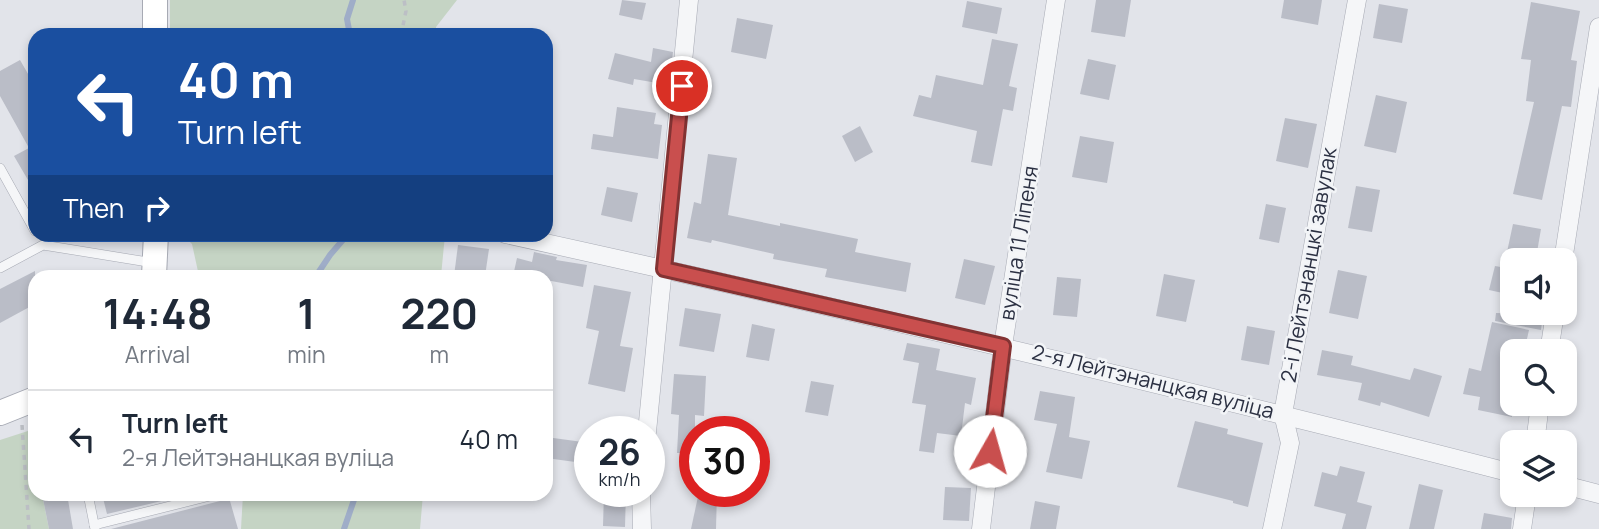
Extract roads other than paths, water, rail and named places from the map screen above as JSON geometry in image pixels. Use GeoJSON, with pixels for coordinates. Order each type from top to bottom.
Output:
{"type":"FeatureCollection","features":[{"type":"Feature","properties":{"kind":"street"},"geometry":{"type":"LineString","coordinates":[[155,0],[155,28]]}},
{"type":"Feature","properties":{"kind":"street"},"geometry":{"type":"LineString","coordinates":[[649,416],[689,0]]}},
{"type":"Feature","properties":{"kind":"street","name":"вуліца 11 Ліпеня"},"geometry":{"type":"LineString","coordinates":[[981,529],[1003,346],[1056,0]]}},
{"type":"Feature","properties":{"kind":"street","name":"2-і Лейтэнанцкі завулак"},"geometry":{"type":"LineString","coordinates":[[1272,529],[1290,443],[1283,414],[1357,0]]}},
{"type":"Feature","properties":{"kind":"street"},"geometry":{"type":"LineString","coordinates":[[1565,248],[1599,27]]}},
{"type":"Feature","properties":{"kind":"street"},"geometry":{"type":"LineString","coordinates":[[155,270],[156,242]]}},
{"type":"Feature","properties":{"kind":"street","name":"2-я Лейтэнанцкая вуліца"},"geometry":{"type":"LineString","coordinates":[[541,242],[1003,346],[1500,469]]}},
{"type":"Feature","properties":{"kind":"street"},"geometry":{"type":"LineString","coordinates":[[1577,488],[1599,494]]}},
{"type":"Feature","properties":{"kind":"street"},"geometry":{"type":"LineString","coordinates":[[642,507],[642,529]]}},
{"type":"Feature","properties":{"kind":"street"},"geometry":{"type":"LineString","coordinates":[[1522,529],[1525,507]]}},
{"type":"Feature","properties":{"kind":"lane"},"geometry":{"type":"LineString","coordinates":[[0,168],[28,219]]}},
{"type":"Feature","properties":{"kind":"lane"},"geometry":{"type":"LineString","coordinates":[[0,268],[43,245],[155,270]]}},
{"type":"Feature","properties":{"kind":"lane"},"geometry":{"type":"LineString","coordinates":[[89,501],[94,527],[192,501]]}},
{"type":"Feature","properties":{"kind":"waterway"},"geometry":{"type":"LineString","coordinates":[[349,28],[347,19],[353,0]]}},
{"type":"Feature","properties":{"kind":"waterway"},"geometry":{"type":"LineString","coordinates":[[320,270],[341,242]]}},
{"type":"Feature","properties":{"kind":"waterway"},"geometry":{"type":"LineString","coordinates":[[344,529],[354,501]]}}]}
